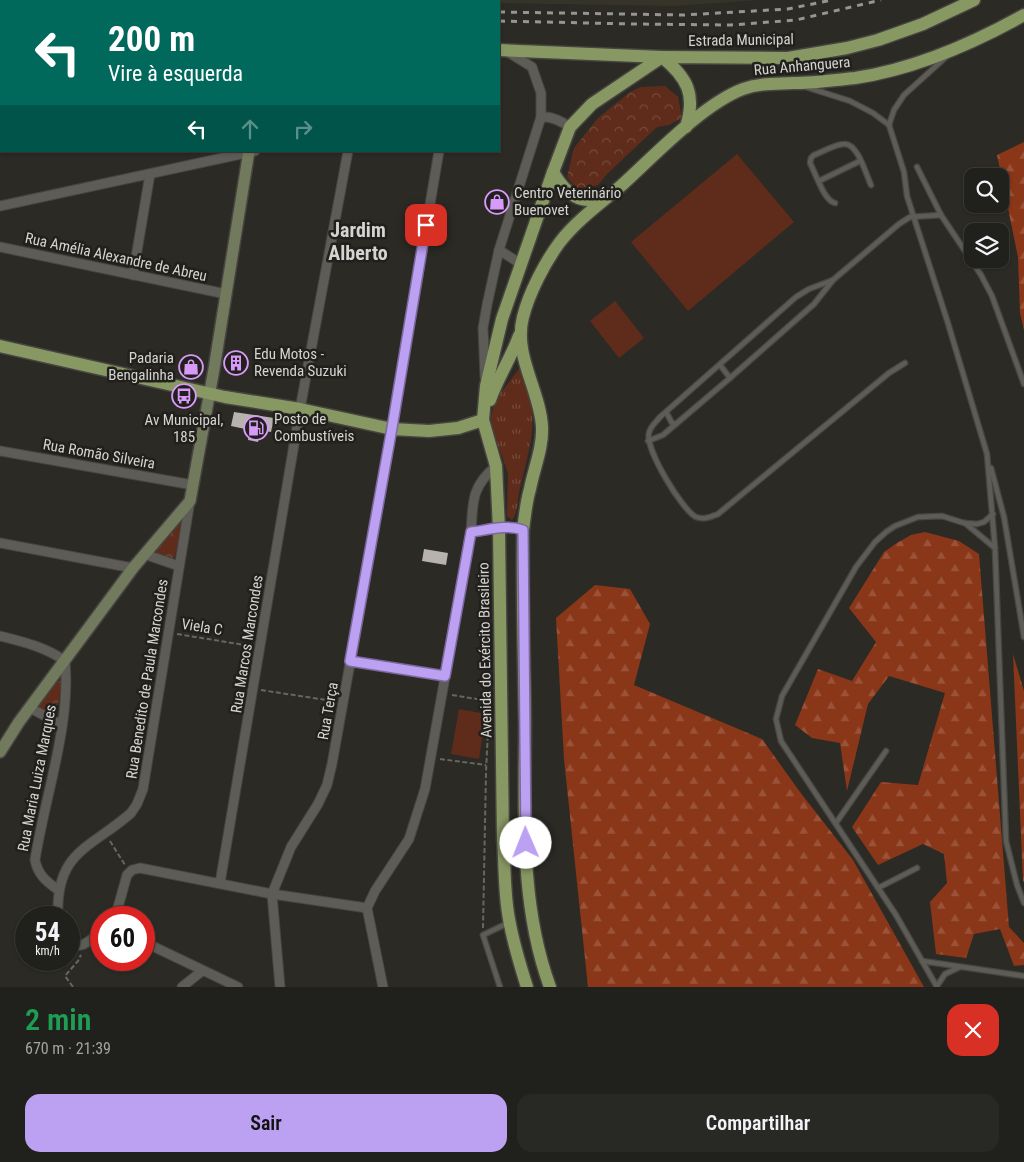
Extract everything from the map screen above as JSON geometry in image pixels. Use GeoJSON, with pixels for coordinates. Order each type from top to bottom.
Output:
{"type":"FeatureCollection","features":[{"type":"Feature","properties":{"kind":"main road","name":"Estrada Municipal"},"geometry":{"type":"LineString","coordinates":[[502,50],[662,57],[788,58],[847,48],[878,40],[923,24],[974,0]]}},
{"type":"Feature","properties":{"kind":"main road","name":"Rua Anhanguera"},"geometry":{"type":"LineString","coordinates":[[610,195],[686,127],[713,106],[744,89],[765,84],[855,78],[881,73],[954,50],[1024,15]]}},
{"type":"Feature","properties":{"kind":"main road"},"geometry":{"type":"LineString","coordinates":[[610,195],[597,200],[573,196],[560,184],[553,172],[570,127],[592,104],[662,57],[676,68],[688,90],[691,100],[691,112],[686,127]]}},
{"type":"Feature","properties":{"kind":"main road"},"geometry":{"type":"LineString","coordinates":[[0,752],[132,568],[190,501],[251,152]]}},
{"type":"Feature","properties":{"kind":"main road","name":"Avenida do Exército Brasileiro"},"geometry":{"type":"LineString","coordinates":[[527,987],[510,922],[503,840],[499,529],[496,466],[483,420],[486,386],[502,318],[553,172]]}},
{"type":"Feature","properties":{"kind":"main road"},"geometry":{"type":"LineString","coordinates":[[0,346],[209,392],[392,428],[429,431],[458,428],[483,420],[495,384],[512,354],[528,301],[552,253],[573,228],[610,195]]}},
{"type":"Feature","properties":{"kind":"main road"},"geometry":{"type":"LineString","coordinates":[[519,334],[526,367],[539,405],[542,427],[540,448],[529,490],[523,530],[527,878],[533,928],[550,987]]}},
{"type":"Feature","properties":{"kind":"street"},"geometry":{"type":"LineString","coordinates":[[486,386],[483,328],[499,250],[541,117],[542,93],[532,67],[502,50]]}},
{"type":"Feature","properties":{"kind":"street"},"geometry":{"type":"LineString","coordinates":[[541,117],[548,116],[570,127]]}},
{"type":"Feature","properties":{"kind":"street"},"geometry":{"type":"LineString","coordinates":[[0,206],[251,152]]}},
{"type":"Feature","properties":{"kind":"street","name":"Rua Marcos Marcondes"},"geometry":{"type":"LineString","coordinates":[[220,883],[300,409],[348,152]]}},
{"type":"Feature","properties":{"kind":"street","name":"Rua Terça"},"geometry":{"type":"LineString","coordinates":[[280,987],[272,894],[291,847],[318,804],[327,785],[392,428],[439,152]]}},
{"type":"Feature","properties":{"kind":"street"},"geometry":{"type":"LineString","coordinates":[[133,275],[150,174]]}},
{"type":"Feature","properties":{"kind":"street","name":"Rua Amélia Alexandre de Abreu"},"geometry":{"type":"LineString","coordinates":[[0,247],[226,294]]}},
{"type":"Feature","properties":{"kind":"street"},"geometry":{"type":"LineString","coordinates":[[499,250],[521,264]]}},
{"type":"Feature","properties":{"kind":"street","name":"Rua Romão Silveira"},"geometry":{"type":"LineString","coordinates":[[0,451],[193,485]]}},
{"type":"Feature","properties":{"kind":"street"},"geometry":{"type":"LineString","coordinates":[[383,987],[367,908],[409,839],[425,789],[471,532],[474,495],[486,474],[496,466]]}},
{"type":"Feature","properties":{"kind":"street","name":"Rua Benedito de Paula Marcondes"},"geometry":{"type":"LineString","coordinates":[[58,906],[58,890],[68,866],[76,854],[131,813],[143,789],[190,501]]}},
{"type":"Feature","properties":{"kind":"street"},"geometry":{"type":"LineString","coordinates":[[471,532],[516,527],[523,530]]}},
{"type":"Feature","properties":{"kind":"street"},"geometry":{"type":"LineString","coordinates":[[0,543],[132,568]]}},
{"type":"Feature","properties":{"kind":"street"},"geometry":{"type":"LineString","coordinates":[[144,554],[180,566]]}},
{"type":"Feature","properties":{"kind":"street"},"geometry":{"type":"LineString","coordinates":[[0,636],[43,648],[65,661]]}},
{"type":"Feature","properties":{"kind":"street","name":"Rua Maria Luiza Marques"},"geometry":{"type":"LineString","coordinates":[[58,890],[45,880],[37,870],[35,860],[62,725],[66,698],[65,661]]}},
{"type":"Feature","properties":{"kind":"street"},"geometry":{"type":"LineString","coordinates":[[30,708],[62,725]]}},
{"type":"Feature","properties":{"kind":"street"},"geometry":{"type":"LineString","coordinates":[[118,906],[124,883],[132,870],[140,868],[272,894],[367,908]]}},
{"type":"Feature","properties":{"kind":"street"},"geometry":{"type":"LineString","coordinates":[[80,945],[90,940]]}},
{"type":"Feature","properties":{"kind":"street"},"geometry":{"type":"LineString","coordinates":[[155,948],[238,987]]}},
{"type":"Feature","properties":{"kind":"street"},"geometry":{"type":"LineString","coordinates":[[182,987],[202,971]]}},
{"type":"Feature","properties":{"kind":"lane"},"geometry":{"type":"LineString","coordinates":[[954,50],[904,95],[894,110],[889,125],[904,172],[906,196],[987,454],[1004,517],[1024,637]]}},
{"type":"Feature","properties":{"kind":"lane"},"geometry":{"type":"LineString","coordinates":[[792,83],[850,101],[889,125]]}},
{"type":"Feature","properties":{"kind":"lane"},"geometry":{"type":"LineString","coordinates":[[836,203],[830,202],[825,196],[810,163],[811,158],[814,156],[843,143],[850,144],[855,149],[871,185]]}},
{"type":"Feature","properties":{"kind":"lane"},"geometry":{"type":"LineString","coordinates":[[819,180],[860,161]]}},
{"type":"Feature","properties":{"kind":"lane"},"geometry":{"type":"LineString","coordinates":[[917,167],[941,215],[985,282],[1024,384]]}},
{"type":"Feature","properties":{"kind":"lane"},"geometry":{"type":"LineString","coordinates":[[648,441],[662,435],[730,378],[814,304],[833,280],[900,224],[914,217],[941,215]]}},
{"type":"Feature","properties":{"kind":"lane"},"geometry":{"type":"LineString","coordinates":[[833,280],[809,289],[796,297],[652,426],[648,441],[656,462],[690,514],[704,519],[718,514],[889,373],[905,363]]}},
{"type":"Feature","properties":{"kind":"lane"},"geometry":{"type":"LineString","coordinates":[[720,365],[730,378]]}},
{"type":"Feature","properties":{"kind":"lane"},"geometry":{"type":"LineString","coordinates":[[666,412],[670,421],[676,424]]}},
{"type":"Feature","properties":{"kind":"lane"},"geometry":{"type":"LineString","coordinates":[[987,454],[995,548],[1006,841],[1017,885],[1024,904]]}},
{"type":"Feature","properties":{"kind":"lane"},"geometry":{"type":"LineString","coordinates":[[961,967],[945,974],[937,986],[878,888],[781,740],[776,718],[782,696],[856,567],[874,542],[895,526],[918,517],[942,516],[980,524],[993,514]]}},
{"type":"Feature","properties":{"kind":"lane"},"geometry":{"type":"LineString","coordinates":[[964,522],[995,548]]}},
{"type":"Feature","properties":{"kind":"lane"},"geometry":{"type":"LineString","coordinates":[[350,661],[445,676]]}},
{"type":"Feature","properties":{"kind":"lane"},"geometry":{"type":"LineString","coordinates":[[836,822],[886,751]]}},
{"type":"Feature","properties":{"kind":"lane"},"geometry":{"type":"LineString","coordinates":[[878,888],[918,868]]}},
{"type":"Feature","properties":{"kind":"lane"},"geometry":{"type":"LineString","coordinates":[[500,987],[483,935],[494,928],[510,922]]}},
{"type":"Feature","properties":{"kind":"lane"},"geometry":{"type":"LineString","coordinates":[[922,961],[1024,976]]}},
{"type":"Feature","properties":{"kind":"path","name":"Viela C"},"geometry":{"type":"LineString","coordinates":[[169,633],[261,647]]}},
{"type":"Feature","properties":{"kind":"path"},"geometry":{"type":"LineString","coordinates":[[254,689],[343,703]]}},
{"type":"Feature","properties":{"kind":"path"},"geometry":{"type":"LineString","coordinates":[[442,693],[490,701],[486,765],[483,935]]}},
{"type":"Feature","properties":{"kind":"path"},"geometry":{"type":"LineString","coordinates":[[430,757],[486,765]]}},
{"type":"Feature","properties":{"kind":"path"},"geometry":{"type":"LineString","coordinates":[[104,833],[130,873]]}},
{"type":"Feature","properties":{"kind":"path"},"geometry":{"type":"LineString","coordinates":[[73,987],[65,976],[78,961],[86,943]]}},
{"type":"Feature","properties":{"kind":"shaded area"},"geometry":{"type":"Polygon","coordinates":[[[500,0],[760,0],[676,6],[500,3],[500,0]]]}},
{"type":"Feature","properties":{"kind":"green space"},"geometry":{"type":"Polygon","coordinates":[[[665,86],[678,97],[682,118],[669,125],[657,127],[607,174],[598,185],[577,189],[567,177],[574,148],[598,118],[630,92],[641,87],[665,86]]]}},
{"type":"Feature","properties":{"kind":"green space"},"geometry":{"type":"Polygon","coordinates":[[[1024,142],[1024,330],[1020,313],[1018,257],[1009,213],[1009,168],[1000,168],[997,155],[1024,142]]]}},
{"type":"Feature","properties":{"kind":"green space"},"geometry":{"type":"Polygon","coordinates":[[[737,154],[794,222],[688,311],[631,242],[737,154]]]}},
{"type":"Feature","properties":{"kind":"green space"},"geometry":{"type":"Polygon","coordinates":[[[615,301],[644,338],[619,358],[590,321],[615,301]]]}},
{"type":"Feature","properties":{"kind":"green space"},"geometry":{"type":"Polygon","coordinates":[[[519,369],[531,398],[532,428],[517,509],[512,520],[507,516],[508,473],[492,429],[491,417],[495,400],[519,369]]]}},
{"type":"Feature","properties":{"kind":"green space"},"geometry":{"type":"Polygon","coordinates":[[[182,518],[175,556],[171,560],[158,556],[156,550],[182,518]]]}},
{"type":"Feature","properties":{"kind":"green space"},"geometry":{"type":"Polygon","coordinates":[[[925,532],[959,541],[979,554],[1009,927],[1024,943],[1024,965],[1014,966],[1000,929],[974,934],[966,958],[936,954],[930,902],[947,883],[944,854],[923,844],[878,865],[852,827],[881,782],[918,785],[945,693],[889,676],[868,704],[847,791],[840,743],[812,738],[795,725],[818,669],[852,681],[876,642],[849,608],[884,552],[911,535],[925,532]]]}},
{"type":"Feature","properties":{"kind":"green space"},"geometry":{"type":"Polygon","coordinates":[[[595,585],[630,589],[650,624],[634,685],[762,739],[853,860],[924,987],[588,987],[564,759],[556,618],[595,585]]]}},
{"type":"Feature","properties":{"kind":"green space"},"geometry":{"type":"Polygon","coordinates":[[[1013,654],[1024,691],[1024,882],[1023,881],[1013,654]]]}},
{"type":"Feature","properties":{"kind":"green space"},"geometry":{"type":"Polygon","coordinates":[[[57,681],[61,683],[59,701],[55,713],[47,714],[38,708],[38,705],[57,681]]]}},
{"type":"Feature","properties":{"kind":"green space"},"geometry":{"type":"Polygon","coordinates":[[[459,709],[486,714],[479,759],[451,754],[459,709]]]}},
{"type":"Feature","properties":{"kind":"building","name":"Edu Motos - Revenda Suzuki"},"geometry":{"type":"Polygon","coordinates":[[[232,353],[243,356],[241,372],[229,370],[232,353]]]}},
{"type":"Feature","properties":{"kind":"building","name":"Padaria Bengalinha"},"geometry":{"type":"Polygon","coordinates":[[[184,360],[200,365],[199,370],[190,374],[182,373],[184,360]]]}},
{"type":"Feature","properties":{"kind":"building","name":"Posto de Combustíveis"},"geometry":{"type":"Polygon","coordinates":[[[234,412],[274,418],[271,432],[260,430],[258,442],[248,440],[250,430],[231,426],[234,412]]]}},
{"type":"Feature","properties":{"kind":"building"},"geometry":{"type":"Polygon","coordinates":[[[424,549],[448,553],[446,565],[422,561],[424,549]]]}},
{"type":"Feature","properties":{"kind":"railway"},"geometry":{"type":"LineString","coordinates":[[500,12],[684,15],[788,9],[832,0]]}},
{"type":"Feature","properties":{"kind":"railway"},"geometry":{"type":"LineString","coordinates":[[500,21],[731,25],[796,20],[881,0]]}},
{"type":"Feature","properties":{"kind":"place","name":"Centro Veterinário Buenovet"},"geometry":{"type":"Point","coordinates":[497,202]}},
{"type":"Feature","properties":{"kind":"place","name":"Edu Motos - Revenda Suzuki"},"geometry":{"type":"Point","coordinates":[236,363]}},
{"type":"Feature","properties":{"kind":"place","name":"Padaria Bengalinha"},"geometry":{"type":"Point","coordinates":[191,367]}},
{"type":"Feature","properties":{"kind":"place","name":"Av Municipal, 185"},"geometry":{"type":"Point","coordinates":[184,396]}},
{"type":"Feature","properties":{"kind":"place","name":"Posto de Combustíveis"},"geometry":{"type":"Point","coordinates":[256,428]}},
{"type":"Feature","properties":{"kind":"district","name":"Jardim Alberto"},"geometry":{"type":"Point","coordinates":[358,242]}},
{"type":"Feature","properties":{"kind":"route"},"geometry":{"type":"LineString","coordinates":[[426,225],[350,661],[445,676],[471,532],[508,527],[516,527],[523,530],[526,843]]}}]}
